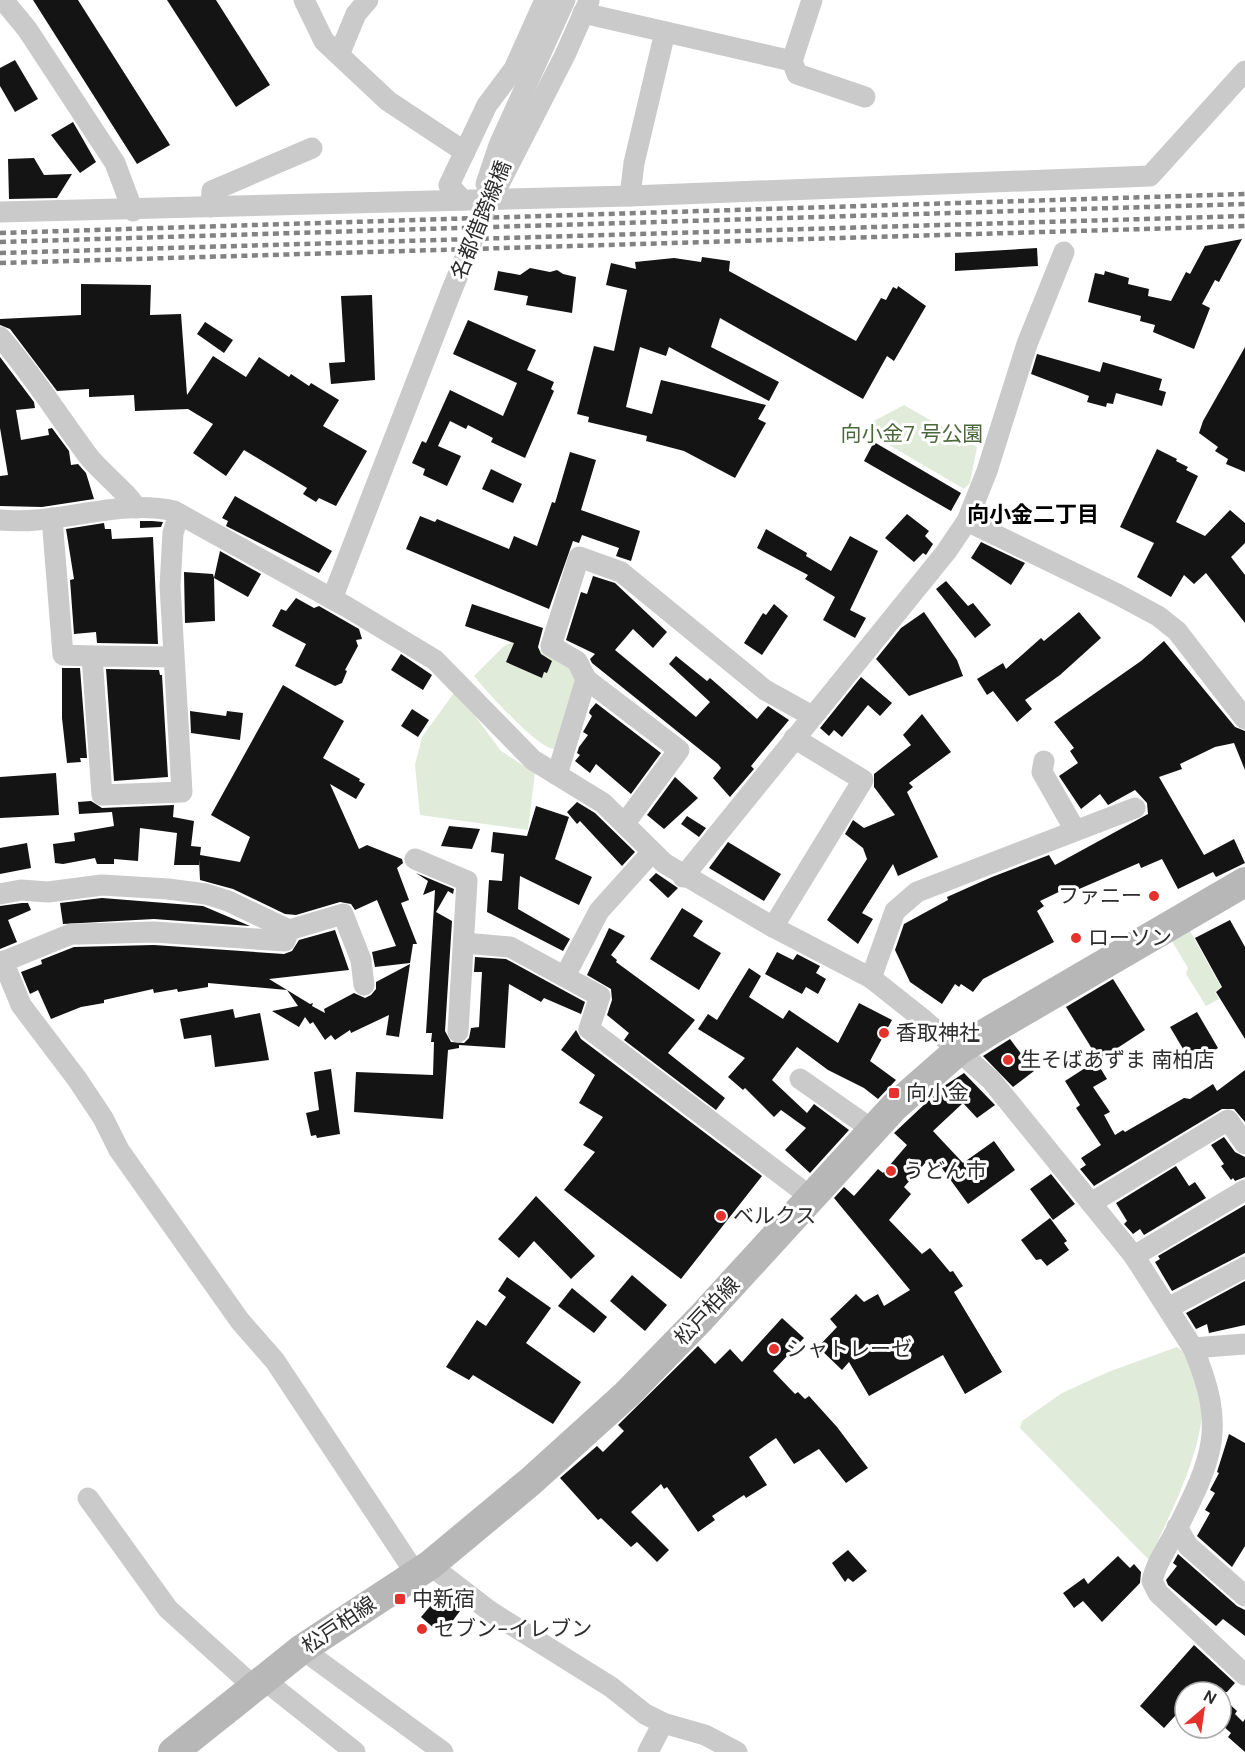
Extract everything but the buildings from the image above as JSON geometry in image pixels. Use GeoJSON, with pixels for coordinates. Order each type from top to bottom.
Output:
{"type":"FeatureCollection","features":[{"type":"Feature","properties":{"kind":"main road","name":"松戸柏線"},"geometry":{"type":"LineString","coordinates":[[173,1752],[302,1649],[423,1569],[488,1518],[627,1394],[873,1130],[932,1072],[959,1050],[1245,882]]}},
{"type":"Feature","properties":{"kind":"street"},"geometry":{"type":"LineString","coordinates":[[3,0],[27,29],[115,163],[133,211]]}},
{"type":"Feature","properties":{"kind":"street"},"geometry":{"type":"LineString","coordinates":[[304,0],[324,41],[388,101],[465,152]]}},
{"type":"Feature","properties":{"kind":"street"},"geometry":{"type":"LineString","coordinates":[[339,55],[356,14],[368,0]]}},
{"type":"Feature","properties":{"kind":"street"},"geometry":{"type":"LineString","coordinates":[[478,199],[449,185],[487,105],[514,69],[546,0]]}},
{"type":"Feature","properties":{"kind":"street"},"geometry":{"type":"LineString","coordinates":[[478,199],[499,145],[565,0]]}},
{"type":"Feature","properties":{"kind":"street"},"geometry":{"type":"LineString","coordinates":[[812,0],[792,61],[797,74],[865,97]]}},
{"type":"Feature","properties":{"kind":"street"},"geometry":{"type":"LineString","coordinates":[[478,199],[565,55],[583,4],[665,32],[792,61]]}},
{"type":"Feature","properties":{"kind":"street","name":"名都借跨線橋"},"geometry":{"type":"LineString","coordinates":[[332,599],[501,171],[583,4]]}},
{"type":"Feature","properties":{"kind":"street"},"geometry":{"type":"LineString","coordinates":[[630,196],[634,163],[665,32]]}},
{"type":"Feature","properties":{"kind":"street"},"geometry":{"type":"LineString","coordinates":[[0,212],[133,211],[630,196],[1150,176],[1245,71]]}},
{"type":"Feature","properties":{"kind":"street"},"geometry":{"type":"LineString","coordinates":[[211,207],[212,191],[312,148]]}},
{"type":"Feature","properties":{"kind":"street"},"geometry":{"type":"LineString","coordinates":[[683,877],[946,552],[967,522],[987,471],[1027,344],[1064,252]]}},
{"type":"Feature","properties":{"kind":"street"},"geometry":{"type":"LineString","coordinates":[[0,337],[34,376],[90,457],[115,486],[133,501],[136,508]]}},
{"type":"Feature","properties":{"kind":"street"},"geometry":{"type":"LineString","coordinates":[[0,520],[20,522],[136,508],[159,508],[179,514],[332,599],[435,660],[533,760],[603,803],[652,852],[683,877],[871,978],[959,1050],[991,1080],[1134,1256],[1193,1348],[1207,1381],[1213,1406],[1214,1433],[1192,1498],[1152,1581],[1158,1593],[1245,1675]]}},
{"type":"Feature","properties":{"kind":"street"},"geometry":{"type":"LineString","coordinates":[[92,656],[102,795],[182,792],[170,586],[173,533],[179,514]]}},
{"type":"Feature","properties":{"kind":"street"},"geometry":{"type":"LineString","coordinates":[[52,518],[63,655],[174,657]]}},
{"type":"Feature","properties":{"kind":"street"},"geometry":{"type":"LineString","coordinates":[[967,522],[1158,616],[1177,631],[1245,719]]}},
{"type":"Feature","properties":{"kind":"street"},"geometry":{"type":"LineString","coordinates":[[625,823],[679,750],[586,679],[577,661],[551,646],[579,557],[621,573],[765,690],[812,716]]}},
{"type":"Feature","properties":{"kind":"street"},"geometry":{"type":"LineString","coordinates":[[557,776],[586,679]]}},
{"type":"Feature","properties":{"kind":"street"},"geometry":{"type":"LineString","coordinates":[[773,927],[863,780],[794,738]]}},
{"type":"Feature","properties":{"kind":"street"},"geometry":{"type":"LineString","coordinates":[[1044,761],[1042,772],[1075,830]]}},
{"type":"Feature","properties":{"kind":"street"},"geometry":{"type":"LineString","coordinates":[[871,978],[895,911],[917,892],[1135,808]]}},
{"type":"Feature","properties":{"kind":"street"},"geometry":{"type":"LineString","coordinates":[[566,976],[599,911],[652,852]]}},
{"type":"Feature","properties":{"kind":"street"},"geometry":{"type":"LineString","coordinates":[[415,859],[467,882],[458,1032]]}},
{"type":"Feature","properties":{"kind":"street"},"geometry":{"type":"LineString","coordinates":[[0,894],[21,890],[48,892],[102,885],[168,889],[206,894],[228,901],[289,930],[343,914],[361,960],[364,985]]}},
{"type":"Feature","properties":{"kind":"street"},"geometry":{"type":"LineString","coordinates":[[289,930],[285,941],[154,932],[71,934],[2,962],[21,1005],[77,1079],[103,1118],[119,1150],[240,1321],[274,1361],[423,1569],[611,1687],[645,1714],[663,1723],[705,1735],[737,1752]]}},
{"type":"Feature","properties":{"kind":"street"},"geometry":{"type":"LineString","coordinates":[[464,943],[510,947],[600,996],[589,1029],[812,1198]]}},
{"type":"Feature","properties":{"kind":"street"},"geometry":{"type":"LineString","coordinates":[[800,1079],[873,1130]]}},
{"type":"Feature","properties":{"kind":"street"},"geometry":{"type":"LineString","coordinates":[[1091,1203],[1228,1120],[1245,1144]]}},
{"type":"Feature","properties":{"kind":"street"},"geometry":{"type":"LineString","coordinates":[[1134,1256],[1245,1190]]}},
{"type":"Feature","properties":{"kind":"street"},"geometry":{"type":"LineString","coordinates":[[1168,1308],[1245,1267]]}},
{"type":"Feature","properties":{"kind":"street"},"geometry":{"type":"LineString","coordinates":[[1193,1348],[1245,1344]]}},
{"type":"Feature","properties":{"kind":"street"},"geometry":{"type":"LineString","coordinates":[[88,1498],[168,1609],[258,1683],[355,1752]]}},
{"type":"Feature","properties":{"kind":"street"},"geometry":{"type":"LineString","coordinates":[[1177,1527],[1188,1546],[1245,1596]]}},
{"type":"Feature","properties":{"kind":"street"},"geometry":{"type":"LineString","coordinates":[[302,1649],[443,1752]]}},
{"type":"Feature","properties":{"kind":"street"},"geometry":{"type":"LineString","coordinates":[[648,1752],[663,1723]]}},
{"type":"Feature","properties":{"kind":"green space","name":"向小金7 号公園"},"geometry":{"type":"Polygon","coordinates":[[[904,405],[977,447],[970,483],[964,489],[867,432],[874,421],[904,405]]]}},
{"type":"Feature","properties":{"kind":"green space"},"geometry":{"type":"Polygon","coordinates":[[[516,640],[551,654],[578,672],[554,749],[546,746],[524,729],[474,676],[503,647],[516,640]]]}},
{"type":"Feature","properties":{"kind":"green space"},"geometry":{"type":"Polygon","coordinates":[[[456,690],[501,751],[535,773],[528,830],[420,815],[415,765],[422,737],[456,690]]]}},
{"type":"Feature","properties":{"kind":"green space"},"geometry":{"type":"Polygon","coordinates":[[[1185,922],[1221,987],[1215,992],[1219,999],[1206,1006],[1186,974],[1188,968],[1167,933],[1185,922]]]}},
{"type":"Feature","properties":{"kind":"green space"},"geometry":{"type":"Polygon","coordinates":[[[1177,1347],[1195,1367],[1202,1392],[1201,1420],[1195,1450],[1184,1481],[1149,1560],[1020,1428],[1022,1421],[1062,1393],[1108,1372],[1177,1347]]]}},
{"type":"Feature","properties":{"kind":"railway"},"geometry":{"type":"LineString","coordinates":[[0,233],[1245,194]]}},
{"type":"Feature","properties":{"kind":"railway"},"geometry":{"type":"LineString","coordinates":[[0,242],[1245,204]]}},
{"type":"Feature","properties":{"kind":"railway"},"geometry":{"type":"LineString","coordinates":[[0,253],[1245,216]]}},
{"type":"Feature","properties":{"kind":"railway"},"geometry":{"type":"LineString","coordinates":[[0,263],[1245,226]]}},
{"type":"Feature","properties":{"kind":"place","name":"ファニー"},"geometry":{"type":"Point","coordinates":[1154,896]}},
{"type":"Feature","properties":{"kind":"place","name":"ローソン"},"geometry":{"type":"Point","coordinates":[1076,938]}},
{"type":"Feature","properties":{"kind":"place","name":"香取神社"},"geometry":{"type":"Point","coordinates":[884,1033]}},
{"type":"Feature","properties":{"kind":"place","name":"生そばあずま 南柏店"},"geometry":{"type":"Point","coordinates":[1008,1060]}},
{"type":"Feature","properties":{"kind":"place","name":"向小金"},"geometry":{"type":"Point","coordinates":[894,1093]}},
{"type":"Feature","properties":{"kind":"place","name":"うどん市"},"geometry":{"type":"Point","coordinates":[891,1171]}},
{"type":"Feature","properties":{"kind":"place","name":"ベルクス"},"geometry":{"type":"Point","coordinates":[721,1216]}},
{"type":"Feature","properties":{"kind":"place","name":"シャトレーゼ"},"geometry":{"type":"Point","coordinates":[774,1349]}},
{"type":"Feature","properties":{"kind":"place","name":"中新宿"},"geometry":{"type":"Point","coordinates":[400,1599]}},
{"type":"Feature","properties":{"kind":"place","name":"セブン-イレブン"},"geometry":{"type":"Point","coordinates":[422,1629]}},
{"type":"Feature","properties":{"kind":"district","name":"向小金二丁目"},"geometry":{"type":"Point","coordinates":[1033,514]}}]}
